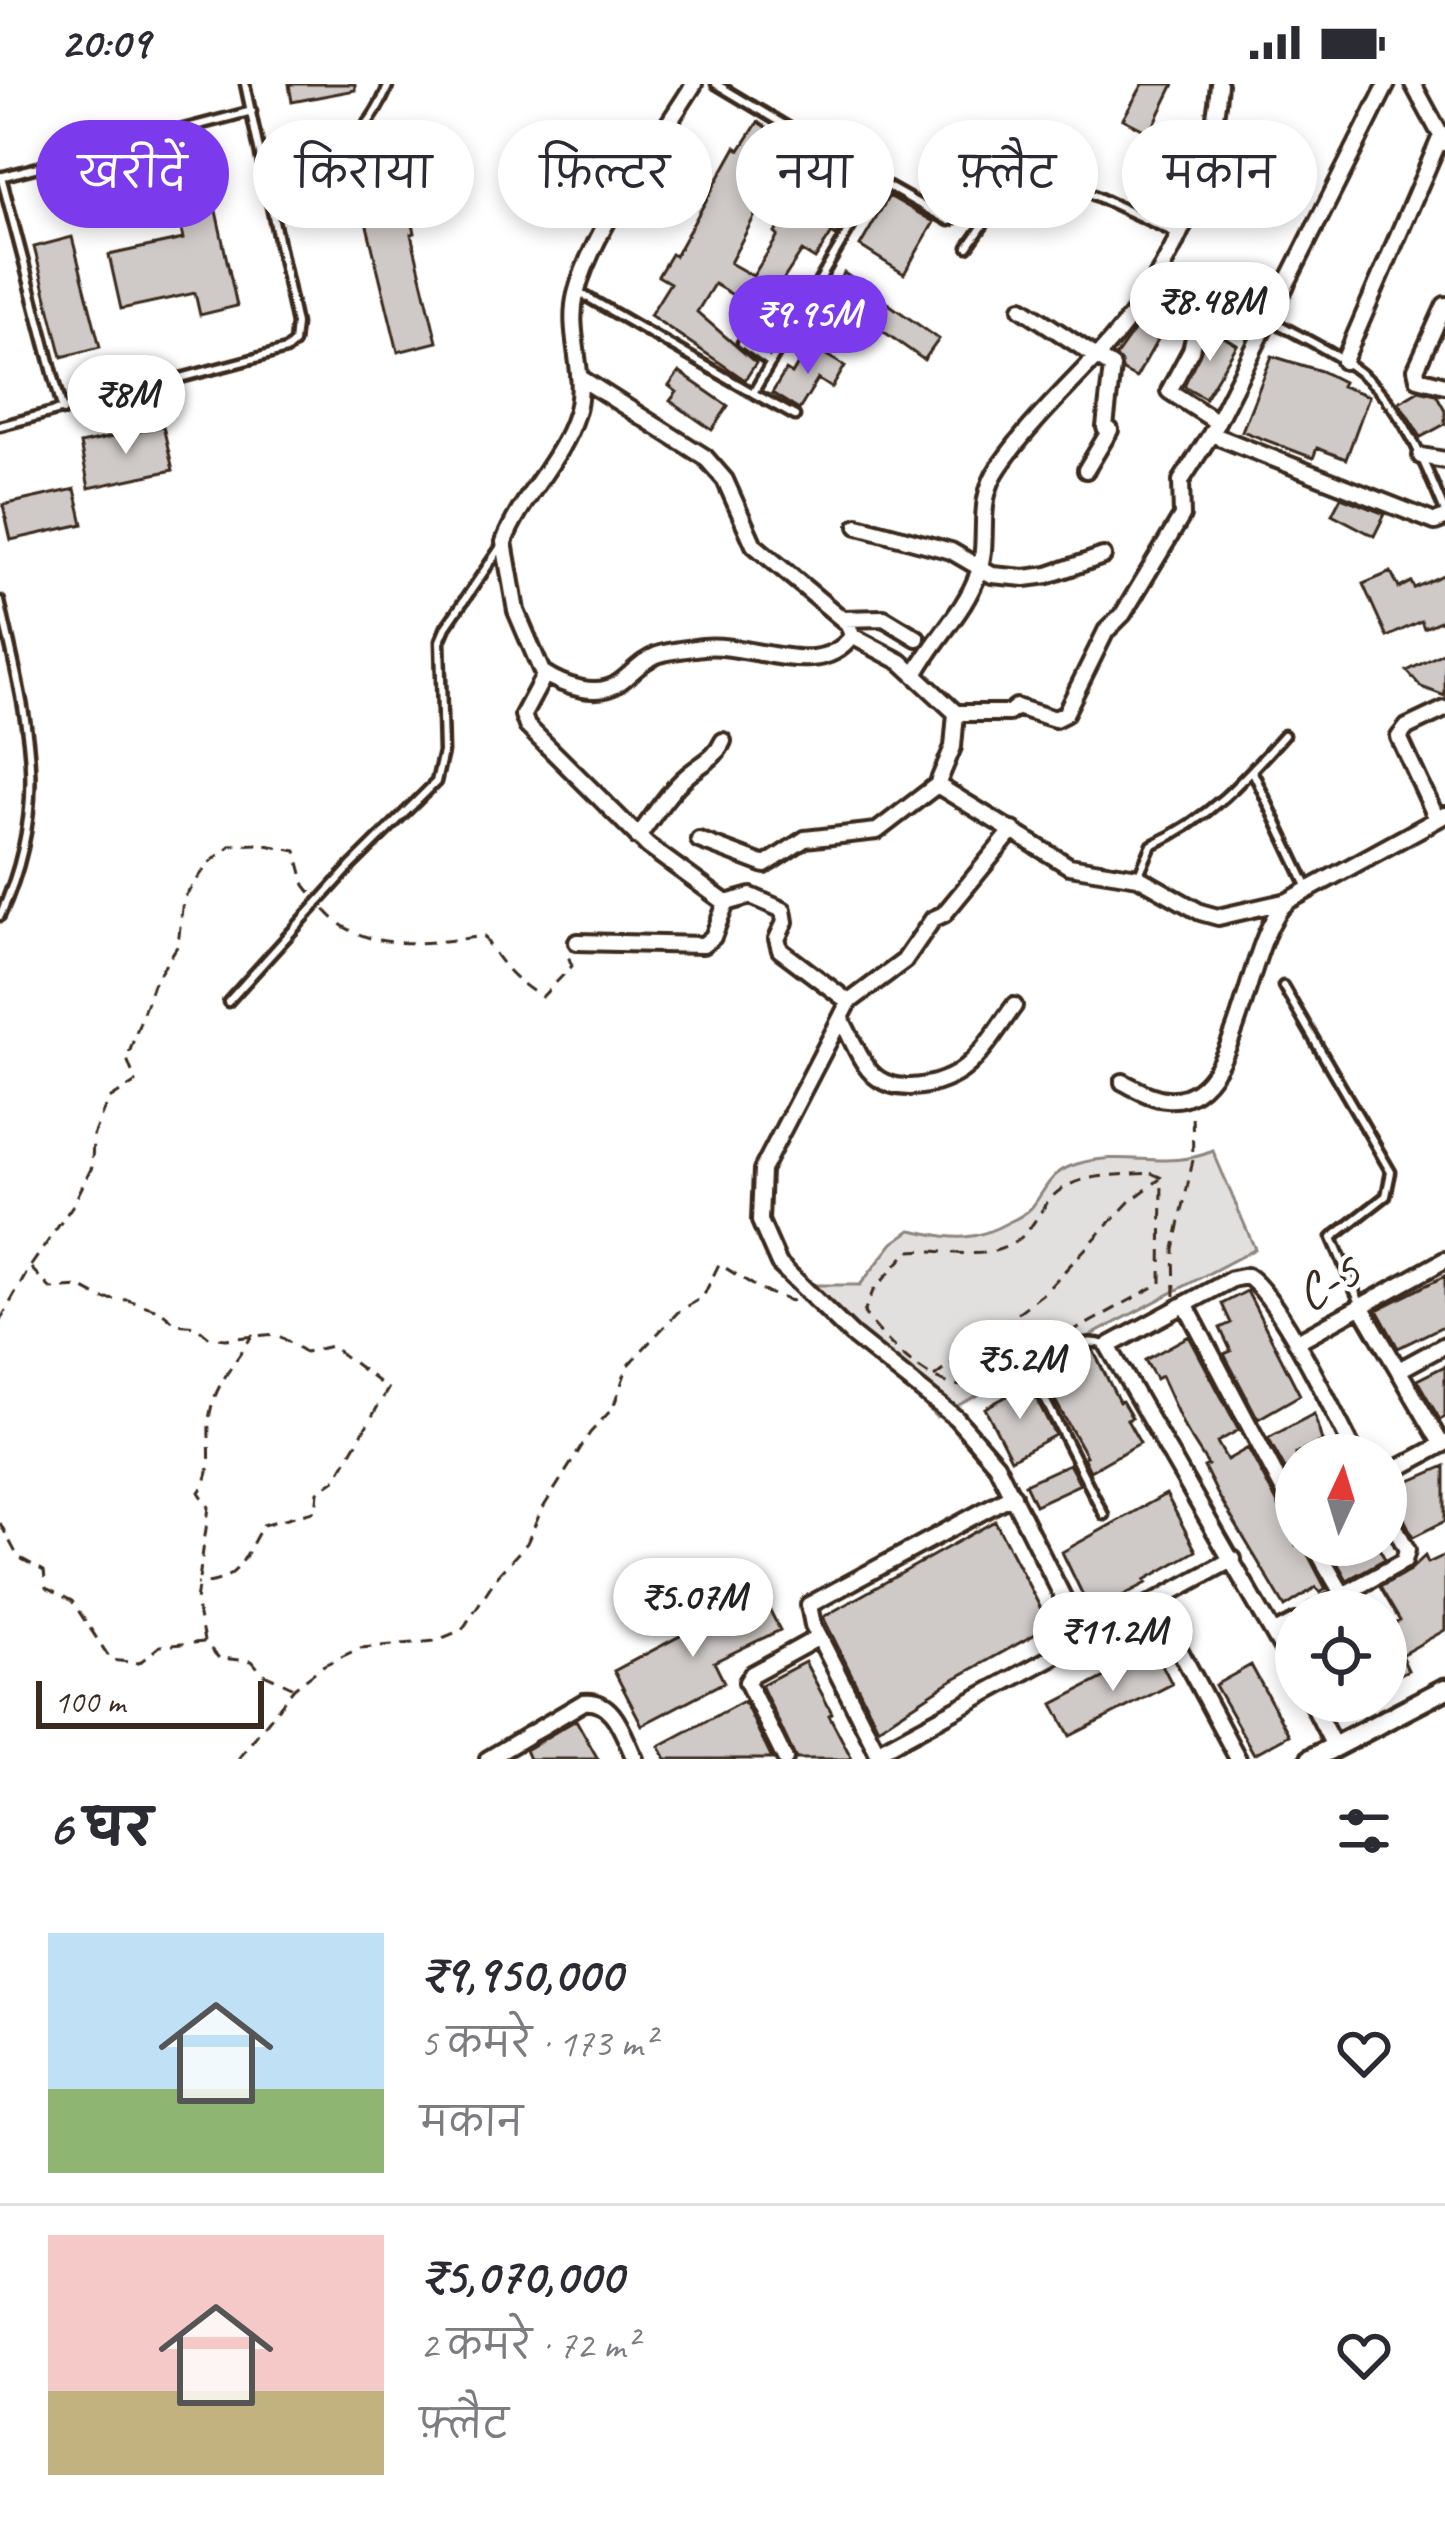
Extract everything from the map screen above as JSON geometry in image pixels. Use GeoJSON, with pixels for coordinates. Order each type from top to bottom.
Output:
{"type":"FeatureCollection","features":[{"type":"Feature","properties":{"kind":"main road"},"geometry":{"type":"LineString","coordinates":[[1311,1759],[1445,1689]]}},
{"type":"Feature","properties":{"kind":"street"},"geometry":{"type":"LineString","coordinates":[[579,377],[705,457],[734,496],[754,545],[851,627],[852,636],[843,649],[818,659],[739,646],[668,652],[655,656],[620,683],[601,691],[582,689],[545,674],[536,665],[516,611],[504,542],[571,427],[580,399],[574,340],[577,291],[611,216],[694,84]]}},
{"type":"Feature","properties":{"kind":"street"},"geometry":{"type":"LineString","coordinates":[[915,675],[964,608],[981,568],[982,508],[997,470],[1096,356],[1165,264],[1204,176],[1219,84]]}},
{"type":"Feature","properties":{"kind":"street"},"geometry":{"type":"LineString","coordinates":[[852,636],[901,662],[956,713],[1009,713],[1016,707],[1055,719],[1065,714],[1106,631],[1123,614],[1182,515],[1181,481],[1272,320],[1387,84]]}},
{"type":"Feature","properties":{"kind":"street"},"geometry":{"type":"LineString","coordinates":[[1344,361],[1443,140],[1413,84]]}},
{"type":"Feature","properties":{"kind":"street"},"geometry":{"type":"LineString","coordinates":[[1142,298],[1196,330]]}},
{"type":"Feature","properties":{"kind":"street"},"geometry":{"type":"LineString","coordinates":[[1445,304],[1416,369],[1418,378],[1445,385]]}},
{"type":"Feature","properties":{"kind":"street"},"geometry":{"type":"LineString","coordinates":[[1022,308],[1112,367],[1105,427],[1110,430],[1086,470]]}},
{"type":"Feature","properties":{"kind":"street"},"geometry":{"type":"LineString","coordinates":[[1272,320],[1222,317],[1196,330],[1169,391],[1214,428],[1417,516],[1435,522],[1445,515]]}},
{"type":"Feature","properties":{"kind":"street"},"geometry":{"type":"LineString","coordinates":[[1421,456],[1445,460]]}},
{"type":"Feature","properties":{"kind":"street"},"geometry":{"type":"LineString","coordinates":[[858,526],[952,550],[992,574],[1048,575],[1103,556]]}},
{"type":"Feature","properties":{"kind":"street"},"geometry":{"type":"LineString","coordinates":[[842,620],[884,618],[917,638]]}},
{"type":"Feature","properties":{"kind":"street"},"geometry":{"type":"LineString","coordinates":[[545,674],[523,715],[527,726],[674,868],[726,903],[751,896],[776,904],[787,916],[777,939],[780,950],[849,1002]]}},
{"type":"Feature","properties":{"kind":"street"},"geometry":{"type":"LineString","coordinates":[[938,785],[1069,866],[1138,877],[1218,917],[1288,901],[1441,817],[1399,737],[1407,727],[1445,709]]}},
{"type":"Feature","properties":{"kind":"street"},"geometry":{"type":"LineString","coordinates":[[699,840],[765,865],[805,839],[877,831],[938,785],[953,747],[956,713]]}},
{"type":"Feature","properties":{"kind":"street"},"geometry":{"type":"LineString","coordinates":[[638,837],[667,796],[688,774],[716,756],[723,741]]}},
{"type":"Feature","properties":{"kind":"street"},"geometry":{"type":"LineString","coordinates":[[1012,830],[944,914],[933,920],[904,961],[849,1002],[762,1170],[760,1221],[779,1264],[852,1335],[971,1432],[997,1464],[1085,1641]]}},
{"type":"Feature","properties":{"kind":"street"},"geometry":{"type":"LineString","coordinates":[[1123,1082],[1163,1100],[1195,1093],[1218,1066],[1273,919],[1288,901]]}},
{"type":"Feature","properties":{"kind":"street"},"geometry":{"type":"LineString","coordinates":[[577,942],[703,945],[713,937],[726,903]]}},
{"type":"Feature","properties":{"kind":"street"},"geometry":{"type":"LineString","coordinates":[[841,1019],[870,1072],[894,1085],[914,1086],[946,1080],[966,1068],[1014,1006]]}},
{"type":"Feature","properties":{"kind":"street","name":"C-5"},"geometry":{"type":"LineString","coordinates":[[1345,1434],[1296,1342],[1445,1260]]}},
{"type":"Feature","properties":{"kind":"street"},"geometry":{"type":"LineString","coordinates":[[1275,1634],[1108,1346],[1232,1279],[1247,1276],[1259,1286],[1296,1342]]}},
{"type":"Feature","properties":{"kind":"street"},"geometry":{"type":"LineString","coordinates":[[1361,1306],[1443,1444],[1407,1464]]}},
{"type":"Feature","properties":{"kind":"street"},"geometry":{"type":"LineString","coordinates":[[1180,1307],[1275,1477]]}},
{"type":"Feature","properties":{"kind":"street"},"geometry":{"type":"LineString","coordinates":[[1399,1370],[1445,1345]]}},
{"type":"Feature","properties":{"kind":"street"},"geometry":{"type":"LineString","coordinates":[[1012,1495],[813,1601],[808,1609],[879,1755],[1233,1559]]}},
{"type":"Feature","properties":{"kind":"street"},"geometry":{"type":"LineString","coordinates":[[1351,1590],[1396,1566]]}},
{"type":"Feature","properties":{"kind":"street"},"geometry":{"type":"LineString","coordinates":[[1155,1604],[1238,1759]]}},
{"type":"Feature","properties":{"kind":"street"},"geometry":{"type":"LineString","coordinates":[[785,1759],[748,1688],[748,1678],[819,1637]]}},
{"type":"Feature","properties":{"kind":"street"},"geometry":{"type":"LineString","coordinates":[[488,1759],[584,1702],[595,1701],[612,1713],[635,1759]]}},
{"type":"Feature","properties":{"kind":"street"},"geometry":{"type":"LineString","coordinates":[[1322,1722],[1334,1746]]}},
{"type":"Feature","properties":{"kind":"lane"},"geometry":{"type":"LineString","coordinates":[[245,84],[254,120]]}},
{"type":"Feature","properties":{"kind":"lane"},"geometry":{"type":"LineString","coordinates":[[372,120],[389,84]]}},
{"type":"Feature","properties":{"kind":"lane"},"geometry":{"type":"LineString","coordinates":[[716,84],[776,120]]}},
{"type":"Feature","properties":{"kind":"lane"},"geometry":{"type":"LineString","coordinates":[[63,411],[1,177],[252,111]]}},
{"type":"Feature","properties":{"kind":"lane"},"geometry":{"type":"LineString","coordinates":[[894,190],[949,221],[968,211],[989,217],[968,247]]}},
{"type":"Feature","properties":{"kind":"lane"},"geometry":{"type":"LineString","coordinates":[[1098,197],[1178,234]]}},
{"type":"Feature","properties":{"kind":"lane"},"geometry":{"type":"LineString","coordinates":[[0,426],[286,350],[294,343],[296,324],[274,228]]}},
{"type":"Feature","properties":{"kind":"lane"},"geometry":{"type":"LineString","coordinates":[[753,393],[851,228]]}},
{"type":"Feature","properties":{"kind":"lane"},"geometry":{"type":"LineString","coordinates":[[577,291],[795,416]]}},
{"type":"Feature","properties":{"kind":"lane"},"geometry":{"type":"LineString","coordinates":[[802,312],[847,344]]}},
{"type":"Feature","properties":{"kind":"lane"},"geometry":{"type":"LineString","coordinates":[[1272,320],[1344,361],[1389,403],[1421,456],[1445,515]]}},
{"type":"Feature","properties":{"kind":"lane"},"geometry":{"type":"LineString","coordinates":[[742,343],[771,364]]}},
{"type":"Feature","properties":{"kind":"lane"},"geometry":{"type":"LineString","coordinates":[[228,1002],[370,846],[436,782],[443,752],[440,641],[504,542]]}},
{"type":"Feature","properties":{"kind":"lane"},"geometry":{"type":"LineString","coordinates":[[0,601],[33,771],[20,863],[0,916]]}},
{"type":"Feature","properties":{"kind":"lane"},"geometry":{"type":"LineString","coordinates":[[1138,877],[1151,844],[1191,826],[1284,735]]}},
{"type":"Feature","properties":{"kind":"lane"},"geometry":{"type":"LineString","coordinates":[[1252,770],[1309,890]]}},
{"type":"Feature","properties":{"kind":"lane"},"geometry":{"type":"LineString","coordinates":[[1282,986],[1391,1172],[1386,1196],[1332,1238],[1361,1306]]}},
{"type":"Feature","properties":{"kind":"lane"},"geometry":{"type":"LineString","coordinates":[[1103,1515],[1031,1372],[1082,1341],[1108,1346]]}},
{"type":"Feature","properties":{"kind":"path"},"geometry":{"type":"LineString","coordinates":[[0,1321],[92,1167],[93,1136],[108,1100],[136,1082],[127,1059],[153,984],[178,945],[183,899],[208,864],[231,845],[261,844],[296,851],[305,885],[319,903],[338,925],[370,940],[447,941],[484,936],[500,965],[542,997],[572,966],[563,944],[577,942]]}},
{"type":"Feature","properties":{"kind":"path"},"geometry":{"type":"LineString","coordinates":[[1180,1307],[1174,1249],[1193,1166],[1195,1093]]}},
{"type":"Feature","properties":{"kind":"path"},"geometry":{"type":"LineString","coordinates":[[1162,1178],[1150,1173],[1076,1181],[1055,1194],[1027,1232],[1011,1245],[975,1253],[909,1251],[867,1300],[864,1313],[932,1378],[958,1387],[974,1385],[1161,1283],[1175,1287]]}},
{"type":"Feature","properties":{"kind":"path"},"geometry":{"type":"LineString","coordinates":[[1161,1283],[1162,1178]]}},
{"type":"Feature","properties":{"kind":"path"},"geometry":{"type":"LineString","coordinates":[[932,1378],[1045,1292],[1130,1202],[1162,1178]]}},
{"type":"Feature","properties":{"kind":"path"},"geometry":{"type":"LineString","coordinates":[[238,1759],[294,1688],[324,1665],[360,1648],[435,1642],[462,1630],[498,1575],[527,1543],[541,1511],[590,1433],[613,1408],[628,1365],[678,1312],[704,1297],[719,1264],[763,1292],[791,1301],[809,1294]]}},
{"type":"Feature","properties":{"kind":"path"},"geometry":{"type":"LineString","coordinates":[[30,1267],[50,1288],[80,1287],[102,1299],[128,1300],[161,1311],[176,1324],[196,1326],[209,1337],[276,1334],[305,1352],[331,1346],[388,1389],[335,1480],[318,1492],[316,1510],[263,1525],[230,1578],[197,1584]]}},
{"type":"Feature","properties":{"kind":"path"},"geometry":{"type":"LineString","coordinates":[[254,1334],[217,1390],[209,1413],[210,1478],[199,1492],[209,1507],[196,1601],[204,1642],[219,1658],[252,1661],[262,1673],[294,1688]]}},
{"type":"Feature","properties":{"kind":"path"},"geometry":{"type":"LineString","coordinates":[[0,1522],[18,1557],[44,1571],[46,1588],[72,1601],[111,1660],[139,1663],[160,1646],[204,1642]]}},
{"type":"Feature","properties":{"kind":"shaded area"},"geometry":{"type":"Polygon","coordinates":[[[1213,1151],[1255,1249],[936,1417],[808,1285],[860,1285],[893,1243],[911,1230],[961,1237],[995,1229],[1027,1212],[1055,1176],[1077,1164],[1112,1158],[1179,1159],[1213,1151]]]}},
{"type":"Feature","properties":{"kind":"building"},"geometry":{"type":"Polygon","coordinates":[[[289,84],[355,84],[355,90],[292,102],[289,84]]]}},
{"type":"Feature","properties":{"kind":"building"},"geometry":{"type":"Polygon","coordinates":[[[1143,84],[1174,84],[1156,120],[1123,119],[1143,84]]]}},
{"type":"Feature","properties":{"kind":"building"},"geometry":{"type":"Polygon","coordinates":[[[736,147],[736,228],[748,228],[730,263],[753,276],[778,228],[841,228],[815,259],[802,251],[762,312],[714,284],[697,312],[756,363],[745,380],[650,315],[670,283],[658,276],[671,254],[675,256],[691,228],[712,228],[712,190],[736,147]]]}},
{"type":"Feature","properties":{"kind":"building"},"geometry":{"type":"Polygon","coordinates":[[[894,199],[918,213],[918,228],[931,228],[904,274],[860,246],[870,228],[894,228],[894,199]]]}},
{"type":"Feature","properties":{"kind":"building"},"geometry":{"type":"Polygon","coordinates":[[[181,228],[220,228],[237,306],[200,315],[195,293],[121,309],[109,255],[183,239],[181,228]]]}},
{"type":"Feature","properties":{"kind":"building"},"geometry":{"type":"Polygon","coordinates":[[[368,228],[414,228],[411,234],[437,342],[398,352],[368,228]]]}},
{"type":"Feature","properties":{"kind":"building"},"geometry":{"type":"Polygon","coordinates":[[[72,237],[100,347],[62,357],[34,247],[72,237]]]}},
{"type":"Feature","properties":{"kind":"building"},"geometry":{"type":"Polygon","coordinates":[[[844,273],[939,339],[924,360],[863,317],[850,337],[821,316],[844,273]]]}},
{"type":"Feature","properties":{"kind":"building"},"geometry":{"type":"Polygon","coordinates":[[[1146,314],[1166,325],[1136,378],[1123,371],[1116,356],[1146,314]]]}},
{"type":"Feature","properties":{"kind":"building"},"geometry":{"type":"Polygon","coordinates":[[[1217,333],[1237,345],[1205,398],[1184,386],[1206,338],[1217,333]]]}},
{"type":"Feature","properties":{"kind":"building"},"geometry":{"type":"Polygon","coordinates":[[[809,345],[845,366],[832,388],[818,379],[799,410],[772,393],[786,370],[792,374],[809,345]]]}},
{"type":"Feature","properties":{"kind":"building"},"geometry":{"type":"Polygon","coordinates":[[[1272,356],[1321,371],[1343,382],[1341,386],[1369,396],[1346,459],[1317,448],[1313,458],[1242,431],[1272,356]]]}},
{"type":"Feature","properties":{"kind":"building"},"geometry":{"type":"Polygon","coordinates":[[[679,372],[728,406],[712,430],[670,401],[677,392],[669,386],[679,372]]]}},
{"type":"Feature","properties":{"kind":"building"},"geometry":{"type":"Polygon","coordinates":[[[1419,390],[1436,394],[1445,410],[1445,424],[1421,437],[1399,402],[1419,390]]]}},
{"type":"Feature","properties":{"kind":"building"},"geometry":{"type":"Polygon","coordinates":[[[163,426],[173,470],[89,488],[80,444],[163,426]]]}},
{"type":"Feature","properties":{"kind":"building"},"geometry":{"type":"Polygon","coordinates":[[[75,489],[83,524],[11,540],[3,505],[75,489]]]}},
{"type":"Feature","properties":{"kind":"building"},"geometry":{"type":"Polygon","coordinates":[[[1341,497],[1385,514],[1374,536],[1332,514],[1341,497]]]}},
{"type":"Feature","properties":{"kind":"building"},"geometry":{"type":"Polygon","coordinates":[[[1391,572],[1399,588],[1411,582],[1414,588],[1445,574],[1445,619],[1424,628],[1421,621],[1387,637],[1363,584],[1391,572]]]}},
{"type":"Feature","properties":{"kind":"building"},"geometry":{"type":"Polygon","coordinates":[[[1445,652],[1445,696],[1421,687],[1407,671],[1445,652]]]}},
{"type":"Feature","properties":{"kind":"building"},"geometry":{"type":"Polygon","coordinates":[[[1445,1276],[1445,1325],[1398,1348],[1377,1310],[1445,1276]]]}},
{"type":"Feature","properties":{"kind":"building"},"geometry":{"type":"Polygon","coordinates":[[[1247,1291],[1300,1395],[1258,1419],[1224,1354],[1231,1351],[1220,1328],[1231,1323],[1222,1304],[1247,1291]]]}},
{"type":"Feature","properties":{"kind":"building"},"geometry":{"type":"Polygon","coordinates":[[[1189,1336],[1239,1430],[1217,1442],[1227,1460],[1248,1448],[1275,1499],[1275,1566],[1314,1566],[1326,1589],[1275,1590],[1217,1493],[1204,1467],[1208,1465],[1161,1376],[1156,1379],[1145,1360],[1189,1336]]]}},
{"type":"Feature","properties":{"kind":"building"},"geometry":{"type":"Polygon","coordinates":[[[1093,1350],[1132,1418],[1127,1420],[1140,1443],[1090,1471],[1042,1377],[1079,1352],[1093,1350]]]}},
{"type":"Feature","properties":{"kind":"building"},"geometry":{"type":"Polygon","coordinates":[[[1445,1366],[1445,1417],[1440,1420],[1417,1380],[1445,1366]]]}},
{"type":"Feature","properties":{"kind":"building"},"geometry":{"type":"Polygon","coordinates":[[[1029,1384],[1055,1435],[1011,1459],[985,1408],[1029,1384]]]}},
{"type":"Feature","properties":{"kind":"building"},"geometry":{"type":"Polygon","coordinates":[[[1314,1414],[1320,1434],[1276,1434],[1314,1414]]]}},
{"type":"Feature","properties":{"kind":"building"},"geometry":{"type":"Polygon","coordinates":[[[1069,1464],[1080,1484],[1035,1505],[1025,1484],[1069,1464]]]}},
{"type":"Feature","properties":{"kind":"building"},"geometry":{"type":"Polygon","coordinates":[[[1445,1466],[1445,1521],[1413,1537],[1407,1525],[1407,1483],[1445,1466]]]}},
{"type":"Feature","properties":{"kind":"building"},"geometry":{"type":"Polygon","coordinates":[[[1166,1494],[1196,1551],[1091,1612],[1062,1552],[1166,1494]]]}},
{"type":"Feature","properties":{"kind":"building"},"geometry":{"type":"Polygon","coordinates":[[[995,1521],[1050,1626],[878,1728],[823,1617],[995,1521]]]}},
{"type":"Feature","properties":{"kind":"building"},"geometry":{"type":"Polygon","coordinates":[[[1445,1555],[1445,1630],[1407,1652],[1407,1590],[1380,1587],[1425,1556],[1428,1563],[1445,1555]]]}},
{"type":"Feature","properties":{"kind":"building"},"geometry":{"type":"Polygon","coordinates":[[[1339,1566],[1372,1566],[1347,1580],[1339,1566]]]}},
{"type":"Feature","properties":{"kind":"building"},"geometry":{"type":"Polygon","coordinates":[[[761,1593],[780,1630],[714,1662],[724,1682],[642,1725],[614,1671],[761,1593]]]}},
{"type":"Feature","properties":{"kind":"building"},"geometry":{"type":"Polygon","coordinates":[[[1155,1651],[1172,1684],[1070,1736],[1053,1704],[1155,1651]]]}},
{"type":"Feature","properties":{"kind":"building"},"geometry":{"type":"Polygon","coordinates":[[[805,1662],[852,1759],[796,1759],[761,1685],[805,1662]]]}},
{"type":"Feature","properties":{"kind":"building"},"geometry":{"type":"Polygon","coordinates":[[[1251,1665],[1275,1709],[1275,1722],[1282,1722],[1289,1735],[1254,1754],[1215,1685],[1251,1665]]]}},
{"type":"Feature","properties":{"kind":"building"},"geometry":{"type":"Polygon","coordinates":[[[744,1701],[772,1759],[666,1759],[659,1746],[744,1701]]]}},
{"type":"Feature","properties":{"kind":"building"},"geometry":{"type":"Polygon","coordinates":[[[576,1720],[598,1759],[529,1759],[525,1750],[576,1720]]]}}]}
